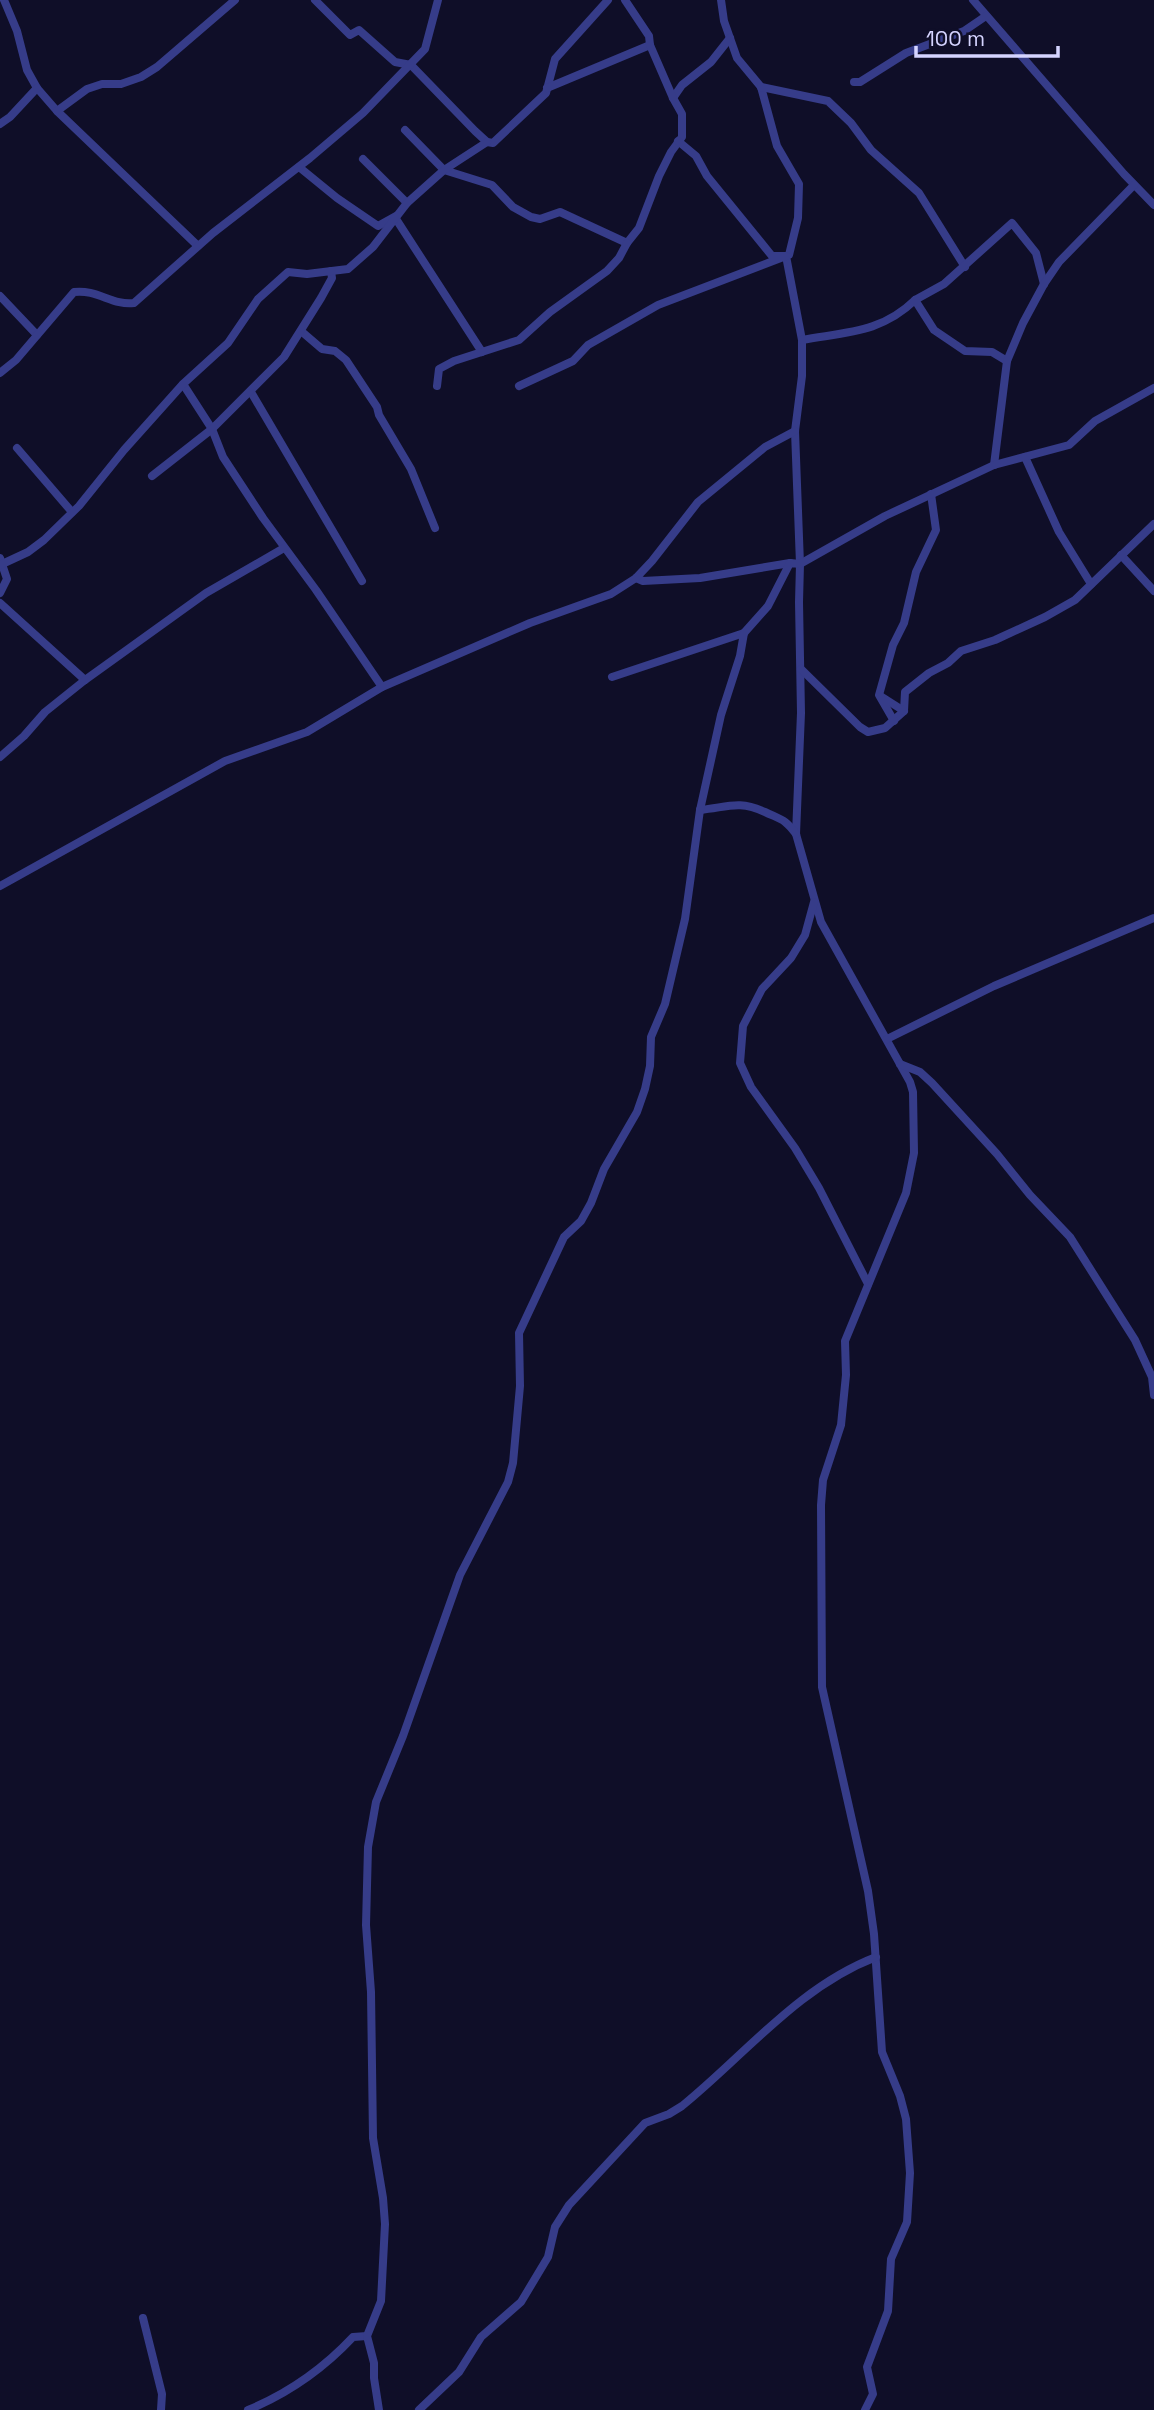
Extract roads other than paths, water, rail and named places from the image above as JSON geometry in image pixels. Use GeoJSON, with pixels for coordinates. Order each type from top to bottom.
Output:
{"type":"FeatureCollection","features":[{"type":"Feature","properties":{"kind":"street"},"geometry":{"type":"LineString","coordinates":[[5,0],[17,31],[27,70],[37,88],[57,111],[198,246]]}},
{"type":"Feature","properties":{"kind":"street"},"geometry":{"type":"LineString","coordinates":[[57,111],[87,89],[102,84],[121,84],[141,77],[157,67],[235,0]]}},
{"type":"Feature","properties":{"kind":"street"},"geometry":{"type":"LineString","coordinates":[[316,0],[349,35],[359,30],[396,62],[411,65],[487,142],[493,143],[546,93],[555,59],[608,0]]}},
{"type":"Feature","properties":{"kind":"street"},"geometry":{"type":"LineString","coordinates":[[0,373],[74,292],[86,290],[118,302],[134,303],[198,246],[363,113],[425,49],[438,0]]}},
{"type":"Feature","properties":{"kind":"street"},"geometry":{"type":"LineString","coordinates":[[437,386],[439,369],[519,340],[550,312],[607,271],[639,228],[659,176],[682,136],[682,114],[650,46],[649,36],[625,0]]}},
{"type":"Feature","properties":{"kind":"street"},"geometry":{"type":"LineString","coordinates":[[519,386],[573,361],[588,345],[658,305],[789,255],[798,218],[799,184],[778,146],[761,88],[737,58],[724,21],[721,0]]}},
{"type":"Feature","properties":{"kind":"street"},"geometry":{"type":"LineString","coordinates":[[972,0],[1134,185],[1153,201]]}},
{"type":"Feature","properties":{"kind":"street"},"geometry":{"type":"LineString","coordinates":[[854,82],[860,82],[906,53],[964,31],[986,16]]}},
{"type":"Feature","properties":{"kind":"street"},"geometry":{"type":"LineString","coordinates":[[673,98],[682,85],[711,62],[730,38]]}},
{"type":"Feature","properties":{"kind":"street"},"geometry":{"type":"LineString","coordinates":[[547,88],[650,46]]}},
{"type":"Feature","properties":{"kind":"street"},"geometry":{"type":"LineString","coordinates":[[0,124],[37,88]]}},
{"type":"Feature","properties":{"kind":"street"},"geometry":{"type":"LineString","coordinates":[[761,88],[828,101],[851,123],[872,150],[919,193],[965,267]]}},
{"type":"Feature","properties":{"kind":"street"},"geometry":{"type":"LineString","coordinates":[[405,130],[444,170],[492,185],[513,207],[536,219],[560,212],[627,243]]}},
{"type":"Feature","properties":{"kind":"street"},"geometry":{"type":"LineString","coordinates":[[678,141],[696,156],[707,176],[772,257],[786,257]]}},
{"type":"Feature","properties":{"kind":"street"},"geometry":{"type":"LineString","coordinates":[[0,593],[7,579],[1,562],[28,552],[72,512],[183,384],[228,343],[258,299],[288,272],[307,274],[348,270],[373,247],[407,203],[444,170],[487,142]]}},
{"type":"Feature","properties":{"kind":"street"},"geometry":{"type":"LineString","coordinates":[[363,159],[407,203]]}},
{"type":"Feature","properties":{"kind":"street"},"geometry":{"type":"LineString","coordinates":[[299,167],[378,226],[397,217]]}},
{"type":"Feature","properties":{"kind":"street"},"geometry":{"type":"LineString","coordinates":[[994,465],[1007,361],[1023,323],[1059,262],[1134,185]]}},
{"type":"Feature","properties":{"kind":"street"},"geometry":{"type":"LineString","coordinates":[[397,217],[482,352]]}},
{"type":"Feature","properties":{"kind":"street"},"geometry":{"type":"LineString","coordinates":[[802,340],[873,328],[944,284],[1012,223],[1036,253],[1044,284]]}},
{"type":"Feature","properties":{"kind":"street"},"geometry":{"type":"LineString","coordinates":[[786,257],[802,340],[803,376],[795,431],[801,669],[796,834],[821,922],[887,1039],[913,1092],[914,1153],[906,1192],[845,1341],[846,1375],[841,1425],[823,1480],[822,1687],[867,1891],[876,1957],[882,2052],[900,2096],[906,2119],[910,2173],[907,2222],[891,2259],[888,2311],[867,2367],[873,2394],[865,2410]]}},
{"type":"Feature","properties":{"kind":"street"},"geometry":{"type":"LineString","coordinates":[[152,476],[212,429],[284,357],[332,278],[331,271]]}},
{"type":"Feature","properties":{"kind":"street"},"geometry":{"type":"LineString","coordinates":[[0,296],[37,335]]}},
{"type":"Feature","properties":{"kind":"street"},"geometry":{"type":"LineString","coordinates":[[915,300],[934,330],[965,351],[992,352],[1007,361]]}},
{"type":"Feature","properties":{"kind":"street"},"geometry":{"type":"LineString","coordinates":[[301,331],[322,349],[335,351],[346,360],[377,407],[411,469],[435,528]]}},
{"type":"Feature","properties":{"kind":"street"},"geometry":{"type":"LineString","coordinates":[[183,384],[212,429],[223,457],[383,687]]}},
{"type":"Feature","properties":{"kind":"street"},"geometry":{"type":"LineString","coordinates":[[636,578],[643,581],[700,578],[790,563],[800,564],[885,516],[994,465],[1069,445],[1095,421],[1154,388]]}},
{"type":"Feature","properties":{"kind":"street"},"geometry":{"type":"LineString","coordinates":[[251,392],[362,581]]}},
{"type":"Feature","properties":{"kind":"street"},"geometry":{"type":"LineString","coordinates":[[0,886],[225,761],[307,732],[383,687],[530,623],[611,594],[636,578],[698,502],[765,447],[795,431]]}},
{"type":"Feature","properties":{"kind":"street"},"geometry":{"type":"LineString","coordinates":[[17,448],[72,512]]}},
{"type":"Feature","properties":{"kind":"street"},"geometry":{"type":"LineString","coordinates":[[1025,457],[1059,532],[1091,584]]}},
{"type":"Feature","properties":{"kind":"street"},"geometry":{"type":"LineString","coordinates":[[894,721],[879,695],[893,645],[904,623],[916,572],[936,530],[931,494]]}},
{"type":"Feature","properties":{"kind":"street"},"geometry":{"type":"LineString","coordinates":[[801,669],[868,732],[884,728],[904,711],[905,692],[929,673],[948,663],[961,651],[995,640],[1074,600],[1154,524]]}},
{"type":"Feature","properties":{"kind":"street"},"geometry":{"type":"LineString","coordinates":[[0,757],[46,712],[85,680],[206,593],[284,548]]}},
{"type":"Feature","properties":{"kind":"street"},"geometry":{"type":"LineString","coordinates":[[1121,555],[1154,591]]}},
{"type":"Feature","properties":{"kind":"street"},"geometry":{"type":"LineString","coordinates":[[612,677],[744,633],[768,606],[790,563]]}},
{"type":"Feature","properties":{"kind":"street"},"geometry":{"type":"LineString","coordinates":[[0,603],[85,680]]}},
{"type":"Feature","properties":{"kind":"street"},"geometry":{"type":"LineString","coordinates":[[379,2410],[374,2363],[367,2336],[381,2301],[385,2224],[373,2138],[371,1992],[366,1925],[368,1847],[376,1802],[403,1736],[460,1575],[508,1482],[513,1463],[520,1386],[519,1333],[564,1237],[580,1222],[592,1203],[604,1169],[637,1112],[645,1089],[650,1066],[651,1037],[665,1004],[685,919],[700,810],[721,715],[740,656],[744,633]]}},
{"type":"Feature","properties":{"kind":"street"},"geometry":{"type":"LineString","coordinates":[[879,695],[904,711]]}},
{"type":"Feature","properties":{"kind":"street"},"geometry":{"type":"LineString","coordinates":[[700,810],[737,804],[752,805],[785,819],[796,834]]}},
{"type":"Feature","properties":{"kind":"street"},"geometry":{"type":"LineString","coordinates":[[814,902],[798,947],[762,989],[743,1026],[740,1063],[751,1087],[795,1148],[819,1188],[868,1283]]}},
{"type":"Feature","properties":{"kind":"street"},"geometry":{"type":"LineString","coordinates":[[887,1039],[994,986],[1154,918]]}},
{"type":"Feature","properties":{"kind":"street"},"geometry":{"type":"LineString","coordinates":[[900,1064],[920,1072],[932,1083],[1070,1237],[1135,1340],[1152,1377],[1154,1395]]}},
{"type":"Feature","properties":{"kind":"street"},"geometry":{"type":"LineString","coordinates":[[419,2410],[459,2372],[481,2337],[521,2302],[548,2257],[558,2220],[625,2141],[647,2121],[669,2114],[682,2106],[754,2040],[840,1973],[876,1957]]}},
{"type":"Feature","properties":{"kind":"street"},"geometry":{"type":"LineString","coordinates":[[142,2318],[162,2394],[160,2410]]}},
{"type":"Feature","properties":{"kind":"street"},"geometry":{"type":"LineString","coordinates":[[248,2410],[297,2385],[354,2337],[367,2336]]}}]}
